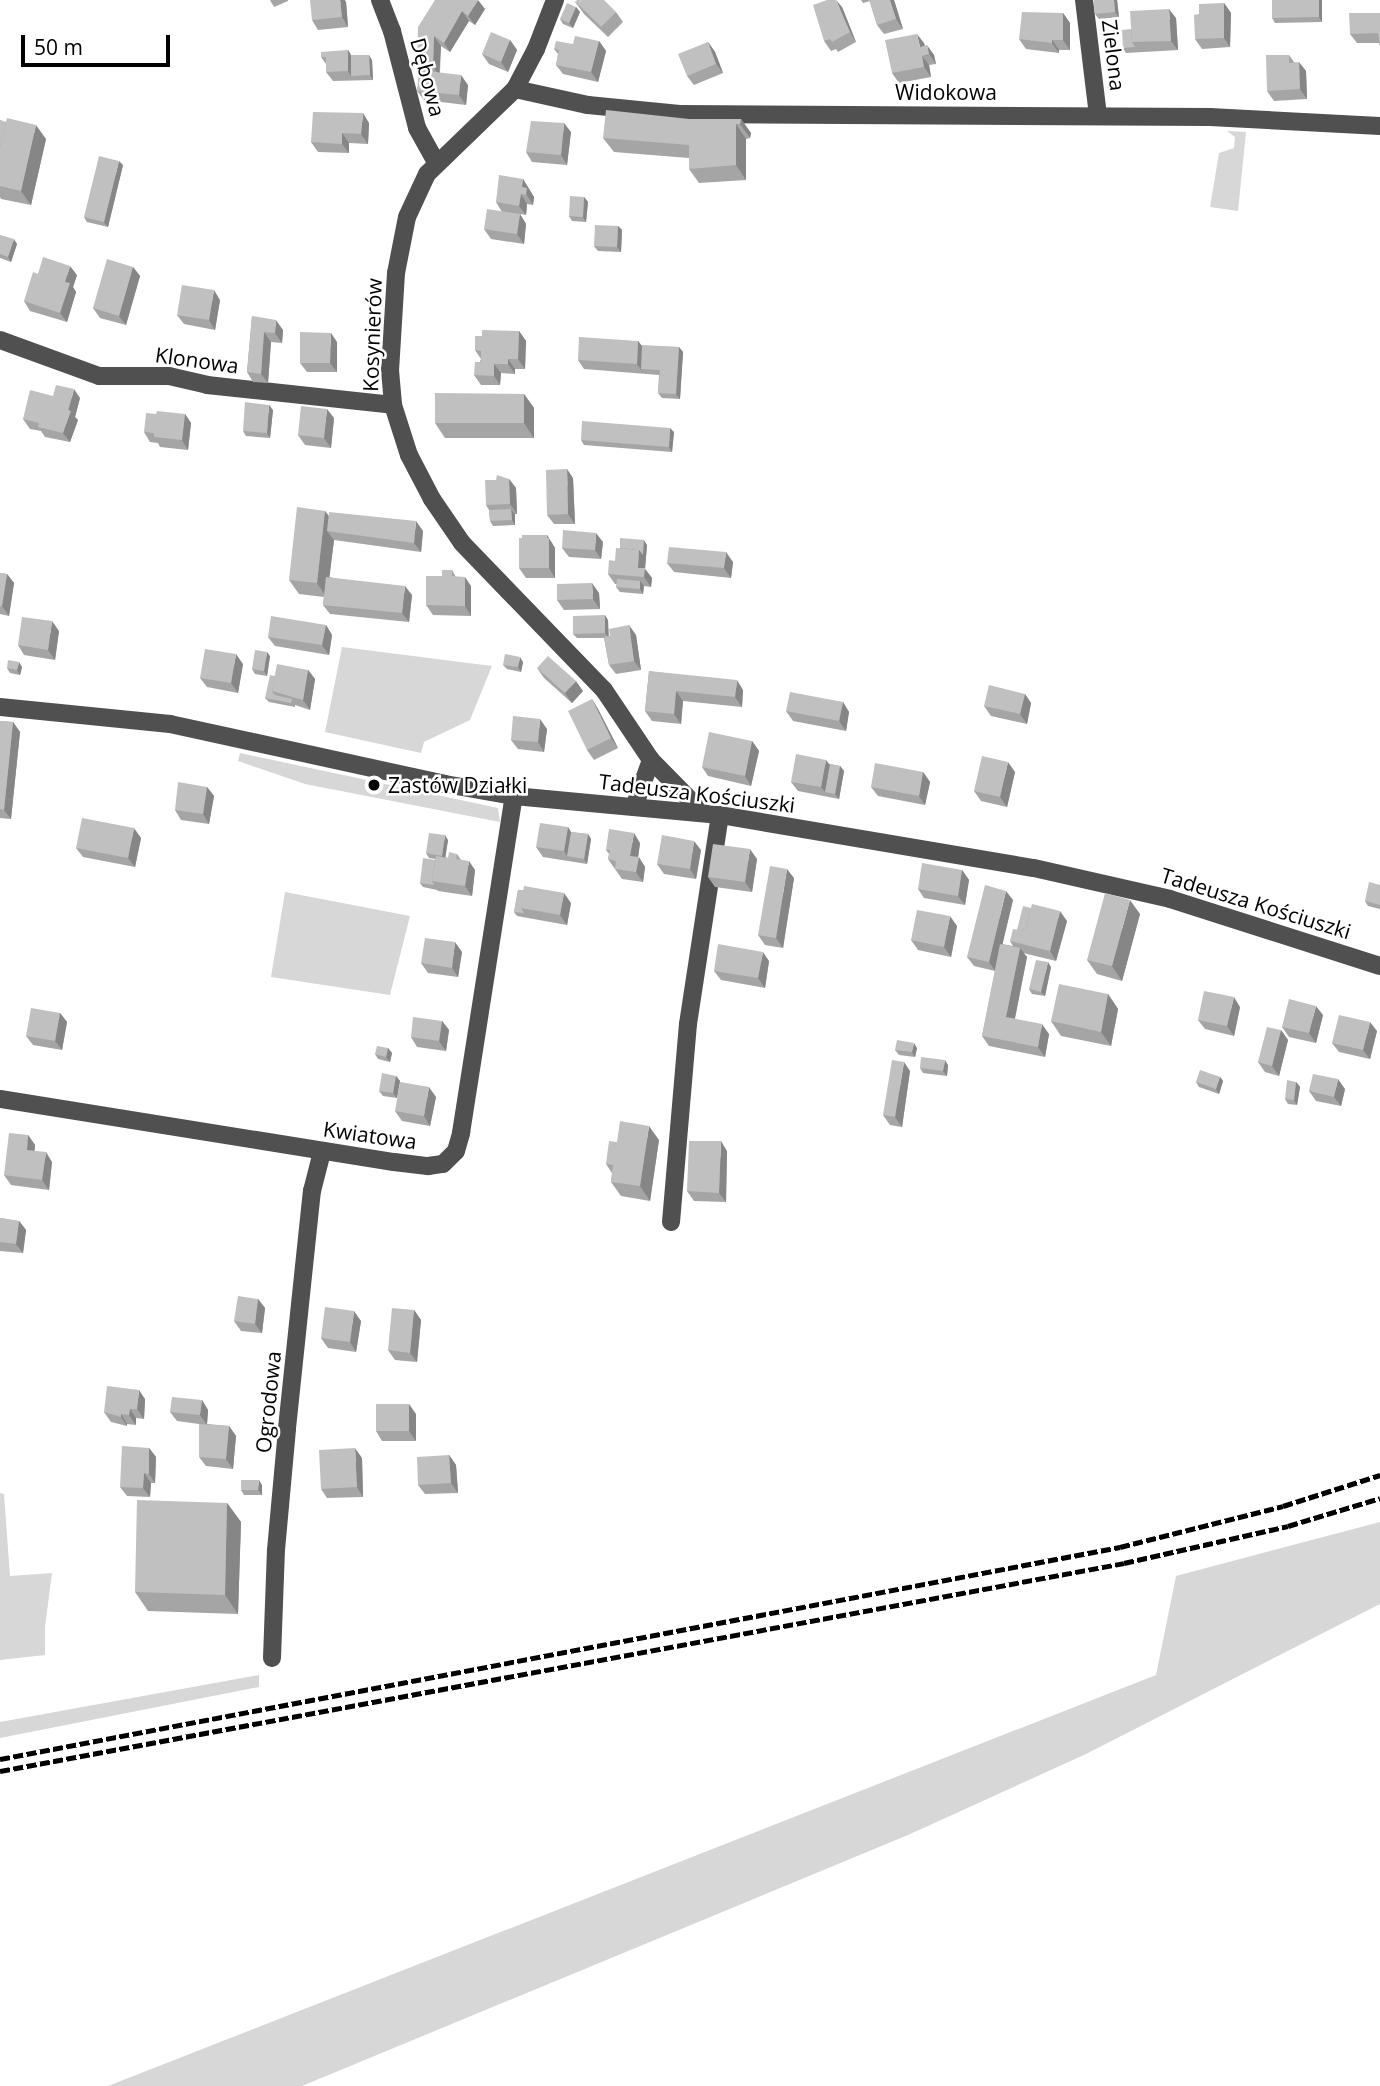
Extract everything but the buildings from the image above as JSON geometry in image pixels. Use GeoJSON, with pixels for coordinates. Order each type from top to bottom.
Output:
{"type":"FeatureCollection","features":[{"type":"Feature","properties":{"kind":"street","name":"Dębowa"},"geometry":{"type":"LineString","coordinates":[[380,0],[392,31],[417,128],[437,164]]}},
{"type":"Feature","properties":{"kind":"street","name":"Kosynierów"},"geometry":{"type":"LineString","coordinates":[[555,0],[536,49],[515,89],[427,174],[407,217],[396,273],[390,370],[393,405],[409,455],[432,499],[462,543],[604,690],[651,760],[711,814]]}},
{"type":"Feature","properties":{"kind":"street","name":"Zielona"},"geometry":{"type":"LineString","coordinates":[[1084,0],[1098,115]]}},
{"type":"Feature","properties":{"kind":"street","name":"Widokowa"},"geometry":{"type":"LineString","coordinates":[[515,89],[588,105],[680,114],[1098,115],[1210,117],[1380,126]]}},
{"type":"Feature","properties":{"kind":"street","name":"Klonowa"},"geometry":{"type":"LineString","coordinates":[[0,340],[99,376],[169,376],[207,385],[393,405]]}},
{"type":"Feature","properties":{"kind":"street","name":"Tadeusza Kościuszki"},"geometry":{"type":"LineString","coordinates":[[0,707],[170,724],[379,772],[514,796],[711,814],[1101,882],[1238,919],[1380,966]]}},
{"type":"Feature","properties":{"kind":"street"},"geometry":{"type":"LineString","coordinates":[[634,807],[651,760]]}},
{"type":"Feature","properties":{"kind":"street","name":"Kwiatowa"},"geometry":{"type":"LineString","coordinates":[[0,1099],[270,1140],[322,1152],[428,1166],[443,1164],[456,1151],[514,796]]}},
{"type":"Feature","properties":{"kind":"street"},"geometry":{"type":"LineString","coordinates":[[671,1222],[688,1024],[711,814]]}},
{"type":"Feature","properties":{"kind":"street","name":"Ogrodowa"},"geometry":{"type":"LineString","coordinates":[[272,1658],[276,1550],[287,1428],[312,1191],[322,1152]]}},
{"type":"Feature","properties":{"kind":"shaded area"},"geometry":{"type":"Polygon","coordinates":[[[1227,131],[1246,132],[1238,211],[1210,207],[1219,153],[1234,148],[1235,137],[1227,131]]]}},
{"type":"Feature","properties":{"kind":"shaded area"},"geometry":{"type":"Polygon","coordinates":[[[342,647],[492,666],[470,720],[424,742],[421,753],[325,732],[342,647]]]}},
{"type":"Feature","properties":{"kind":"shaded area"},"geometry":{"type":"Polygon","coordinates":[[[240,753],[498,808],[500,822],[305,784],[238,761],[240,753]]]}},
{"type":"Feature","properties":{"kind":"shaded area"},"geometry":{"type":"Polygon","coordinates":[[[285,892],[410,916],[390,995],[271,977],[285,892]]]}},
{"type":"Feature","properties":{"kind":"shaded area"},"geometry":{"type":"Polygon","coordinates":[[[0,1493],[4,1494],[10,1576],[52,1573],[45,1627],[45,1655],[0,1660],[0,1493]]]}},
{"type":"Feature","properties":{"kind":"shaded area"},"geometry":{"type":"Polygon","coordinates":[[[1380,1522],[1380,1604],[1086,1754],[908,1835],[302,2086],[108,2086],[1156,1675],[1176,1576],[1380,1522]]]}},
{"type":"Feature","properties":{"kind":"shaded area"},"geometry":{"type":"Polygon","coordinates":[[[259,1675],[259,1687],[0,1738],[0,1722],[259,1675]]]}},
{"type":"Feature","properties":{"kind":"railway"},"geometry":{"type":"LineString","coordinates":[[0,1759],[1120,1547],[1283,1506],[1380,1475]]}},
{"type":"Feature","properties":{"kind":"railway"},"geometry":{"type":"LineString","coordinates":[[0,1771],[1124,1563],[1288,1526],[1380,1498]]}},
{"type":"Feature","properties":{"kind":"place","name":"Zastów Działki"},"geometry":{"type":"Point","coordinates":[374,785]}}]}
